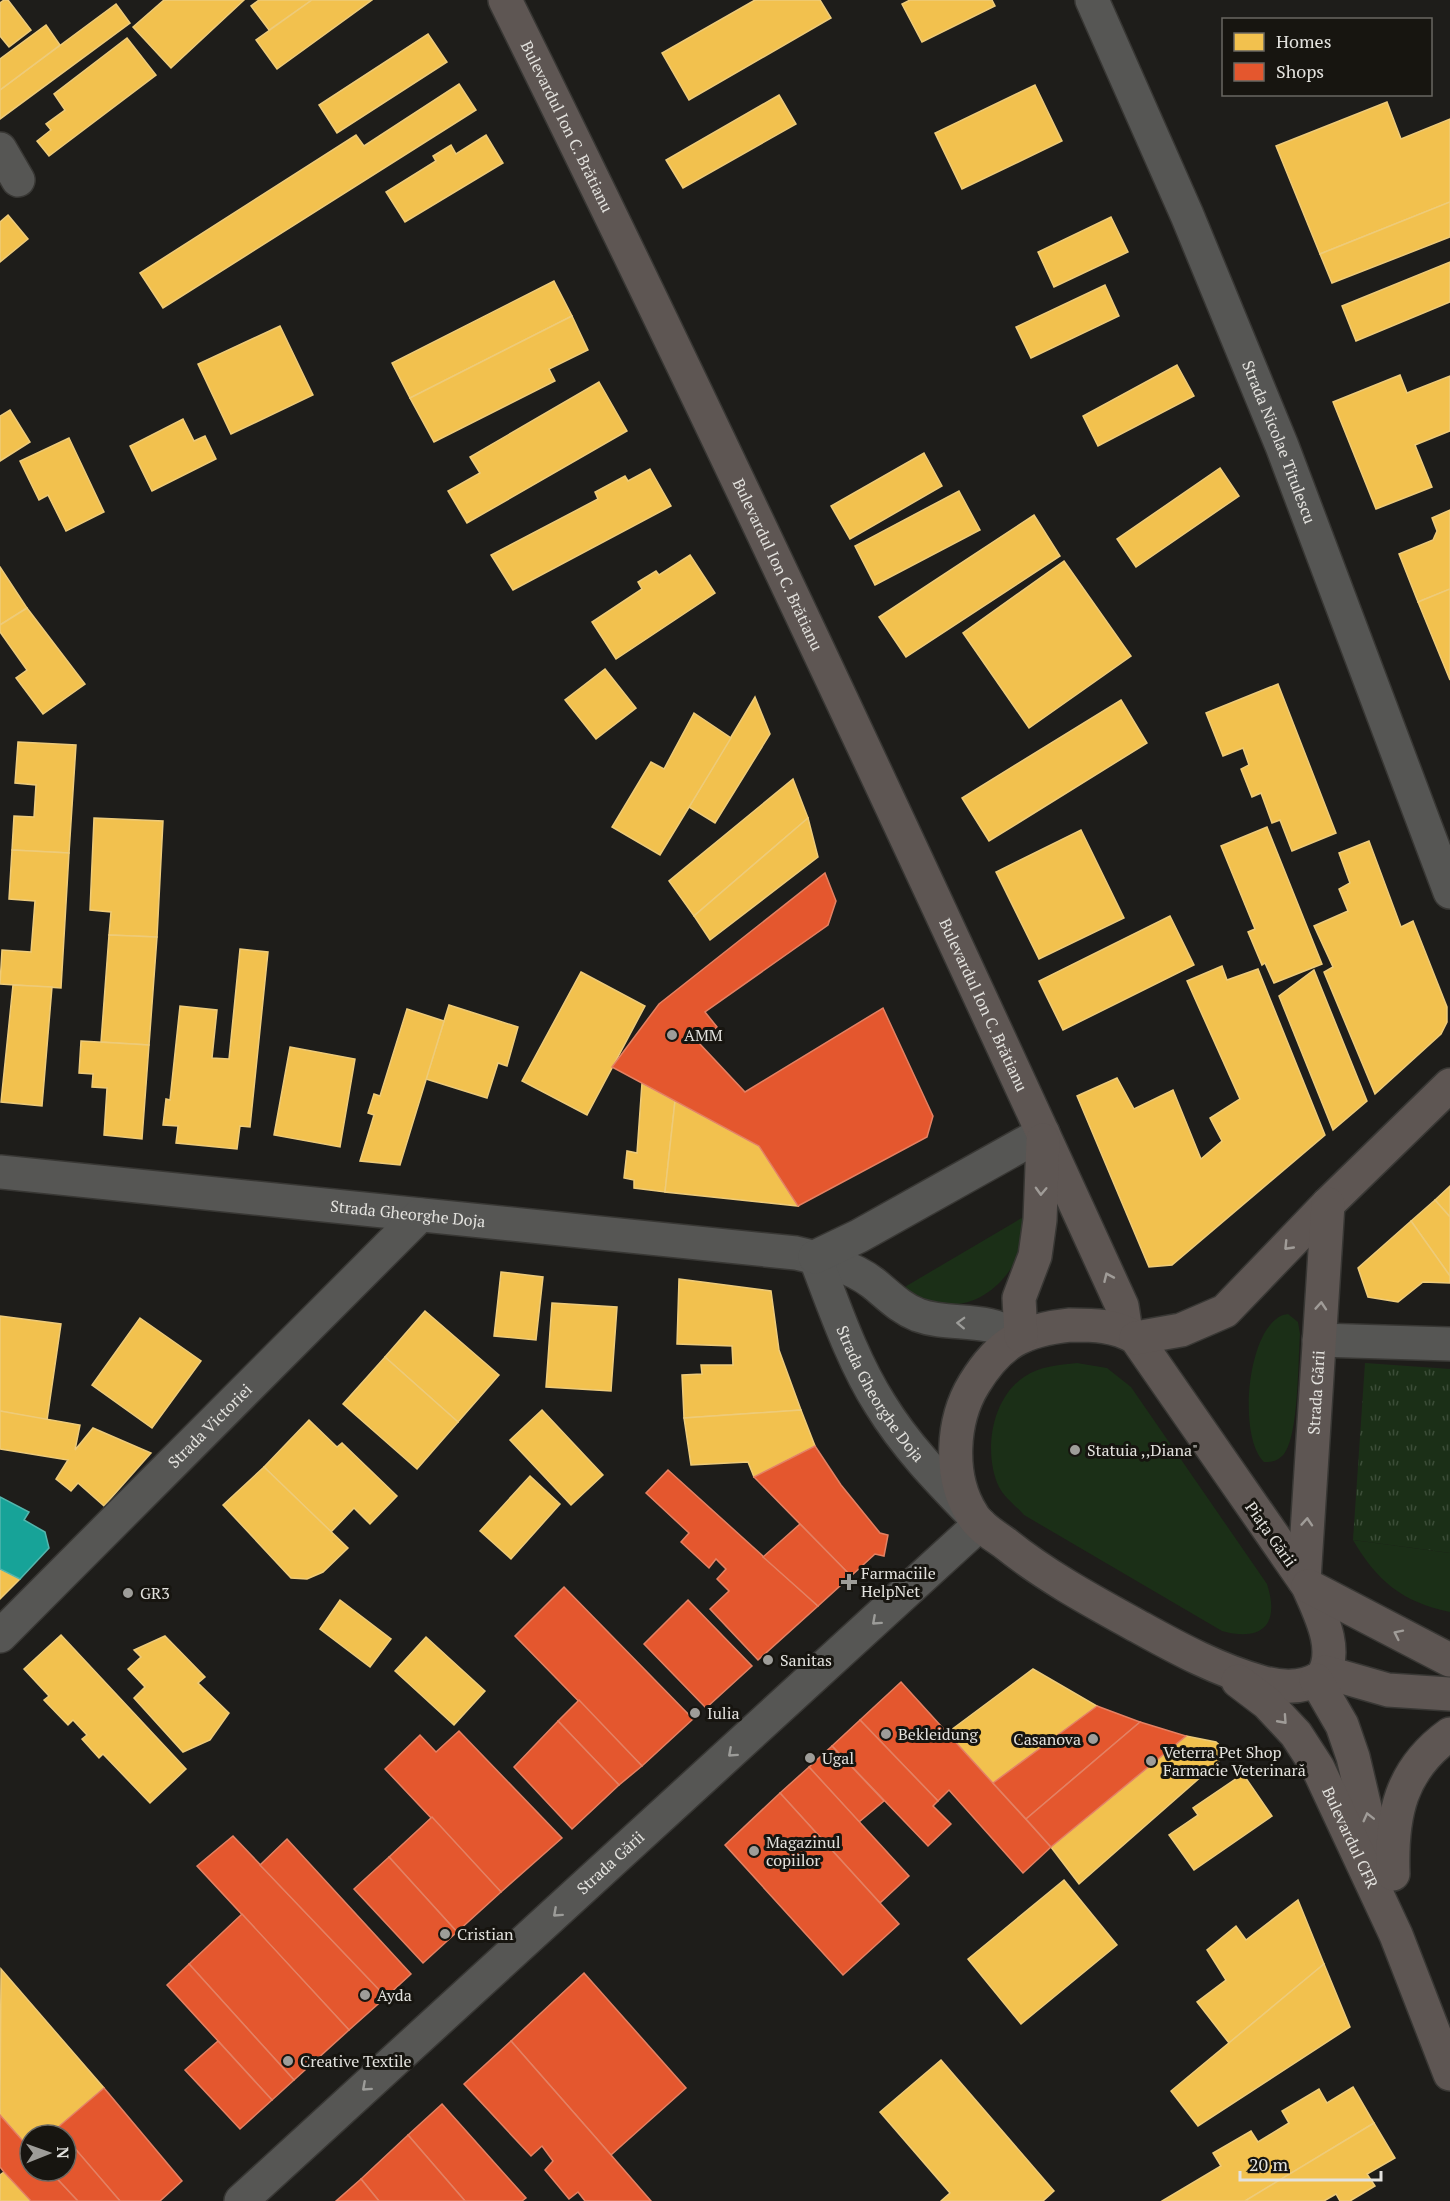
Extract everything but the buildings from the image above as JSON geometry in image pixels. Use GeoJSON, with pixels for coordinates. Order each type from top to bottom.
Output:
{"type":"FeatureCollection","features":[{"type":"Feature","properties":{"kind":"main road","name":"Bulevardul Ion C. Brătianu"},"geometry":{"type":"LineString","coordinates":[[505,0],[650,291],[832,674],[1122,1306],[1131,1335]]}},
{"type":"Feature","properties":{"kind":"main road"},"geometry":{"type":"LineString","coordinates":[[1450,1085],[1328,1204],[1225,1311],[1181,1330],[1131,1335],[1100,1325],[1070,1325],[1018,1337],[993,1356],[968,1394],[959,1419],[956,1464],[975,1519],[1020,1556],[1073,1590],[1184,1651],[1222,1669],[1261,1682],[1285,1686],[1310,1684],[1321,1676],[1388,1690],[1450,1694]]}},
{"type":"Feature","properties":{"kind":"main road","name":"Bulevardul Ion C. Brătianu"},"geometry":{"type":"LineString","coordinates":[[1018,1337],[1019,1298],[1035,1256],[1040,1221],[1043,1133]]}},
{"type":"Feature","properties":{"kind":"main road","name":"Strada Gării"},"geometry":{"type":"LineString","coordinates":[[1306,1583],[1328,1204]]}},
{"type":"Feature","properties":{"kind":"main road","name":"Piața Gării"},"geometry":{"type":"LineString","coordinates":[[1131,1335],[1306,1583],[1326,1635],[1329,1661],[1321,1676]]}},
{"type":"Feature","properties":{"kind":"main road"},"geometry":{"type":"LineString","coordinates":[[1306,1583],[1450,1660]]}},
{"type":"Feature","properties":{"kind":"main road","name":"Bulevardul CFR"},"geometry":{"type":"LineString","coordinates":[[1222,1669],[1267,1703],[1296,1734],[1318,1768],[1396,1935],[1450,2074]]}},
{"type":"Feature","properties":{"kind":"main road","name":"Bulevardul CFR"},"geometry":{"type":"LineString","coordinates":[[1321,1676],[1353,1757],[1396,1935]]}},
{"type":"Feature","properties":{"kind":"main road"},"geometry":{"type":"LineString","coordinates":[[1396,1935],[1392,1844],[1398,1804],[1414,1767],[1432,1747],[1450,1734]]}},
{"type":"Feature","properties":{"kind":"street","name":"Strada Nicolae Titulescu"},"geometry":{"type":"LineString","coordinates":[[1092,0],[1187,215],[1282,446],[1450,892]]}},
{"type":"Feature","properties":{"kind":"street"},"geometry":{"type":"LineString","coordinates":[[0,149],[18,180]]}},
{"type":"Feature","properties":{"kind":"street"},"geometry":{"type":"LineString","coordinates":[[815,1257],[859,1236],[1043,1133]]}},
{"type":"Feature","properties":{"kind":"street","name":"Strada Gheorghe Doja"},"geometry":{"type":"LineString","coordinates":[[0,1172],[796,1252],[856,1272],[873,1283],[891,1301],[917,1314],[943,1322],[995,1325],[1018,1337]]}},
{"type":"Feature","properties":{"kind":"street","name":"Strada Victoriei"},"geometry":{"type":"LineString","coordinates":[[0,1636],[420,1215]]}},
{"type":"Feature","properties":{"kind":"street","name":"Strada Gheorghe Doja"},"geometry":{"type":"LineString","coordinates":[[815,1257],[847,1335],[879,1403],[924,1466],[975,1519]]}},
{"type":"Feature","properties":{"kind":"street"},"geometry":{"type":"LineString","coordinates":[[1319,1340],[1450,1344]]}},
{"type":"Feature","properties":{"kind":"street","name":"Strada Gării"},"geometry":{"type":"LineString","coordinates":[[241,2201],[975,1519]]}},
{"type":"Feature","properties":{"kind":"green space"},"geometry":{"type":"Polygon","coordinates":[[[1025,1216],[1023,1241],[1017,1257],[1002,1280],[992,1290],[980,1297],[954,1305],[920,1299],[903,1288],[1025,1216]]]}},
{"type":"Feature","properties":{"kind":"green space"},"geometry":{"type":"Polygon","coordinates":[[[1288,1314],[1298,1322],[1300,1334],[1293,1431],[1284,1454],[1275,1461],[1264,1462],[1255,1448],[1250,1428],[1250,1379],[1255,1355],[1263,1335],[1274,1320],[1288,1314]]]}},
{"type":"Feature","properties":{"kind":"green space"},"geometry":{"type":"Polygon","coordinates":[[[1077,1363],[1107,1368],[1131,1387],[1267,1584],[1271,1610],[1265,1627],[1258,1632],[1236,1634],[1222,1631],[1024,1515],[1001,1491],[994,1473],[991,1443],[997,1413],[1004,1399],[1024,1377],[1036,1370],[1077,1363]]]}},
{"type":"Feature","properties":{"kind":"green space"},"geometry":{"type":"Polygon","coordinates":[[[1365,1363],[1450,1369],[1450,1553],[1353,1540],[1365,1363]]]}},
{"type":"Feature","properties":{"kind":"green space"},"geometry":{"type":"Polygon","coordinates":[[[1353,1540],[1450,1553],[1450,1612],[1418,1602],[1392,1588],[1372,1567],[1353,1540]]]}},
{"type":"Feature","properties":{"kind":"place","name":"AMM"},"geometry":{"type":"Point","coordinates":[672,1035]}},
{"type":"Feature","properties":{"kind":"place","name":"Statuia ,,Diana\""},"geometry":{"type":"Point","coordinates":[1075,1450]}},
{"type":"Feature","properties":{"kind":"place","name":"Farmaciile HelpNet"},"geometry":{"type":"Point","coordinates":[849,1582]}},
{"type":"Feature","properties":{"kind":"place","name":"GR3"},"geometry":{"type":"Point","coordinates":[128,1593]}},
{"type":"Feature","properties":{"kind":"place","name":"Sanitas"},"geometry":{"type":"Point","coordinates":[768,1660]}},
{"type":"Feature","properties":{"kind":"place","name":"Iulia"},"geometry":{"type":"Point","coordinates":[695,1713]}},
{"type":"Feature","properties":{"kind":"place","name":"Bekleidung"},"geometry":{"type":"Point","coordinates":[886,1734]}},
{"type":"Feature","properties":{"kind":"place","name":"Casanova"},"geometry":{"type":"Point","coordinates":[1093,1739]}},
{"type":"Feature","properties":{"kind":"place","name":"Ugal"},"geometry":{"type":"Point","coordinates":[810,1758]}},
{"type":"Feature","properties":{"kind":"place","name":"Veterra Pet Shop Farmacie Veterinară"},"geometry":{"type":"Point","coordinates":[1151,1761]}},
{"type":"Feature","properties":{"kind":"place","name":"Magazinul copiilor"},"geometry":{"type":"Point","coordinates":[754,1851]}},
{"type":"Feature","properties":{"kind":"place","name":"Cristian"},"geometry":{"type":"Point","coordinates":[445,1934]}},
{"type":"Feature","properties":{"kind":"place","name":"Ayda"},"geometry":{"type":"Point","coordinates":[365,1995]}},
{"type":"Feature","properties":{"kind":"place","name":"Creative Textile"},"geometry":{"type":"Point","coordinates":[288,2061]}}]}
